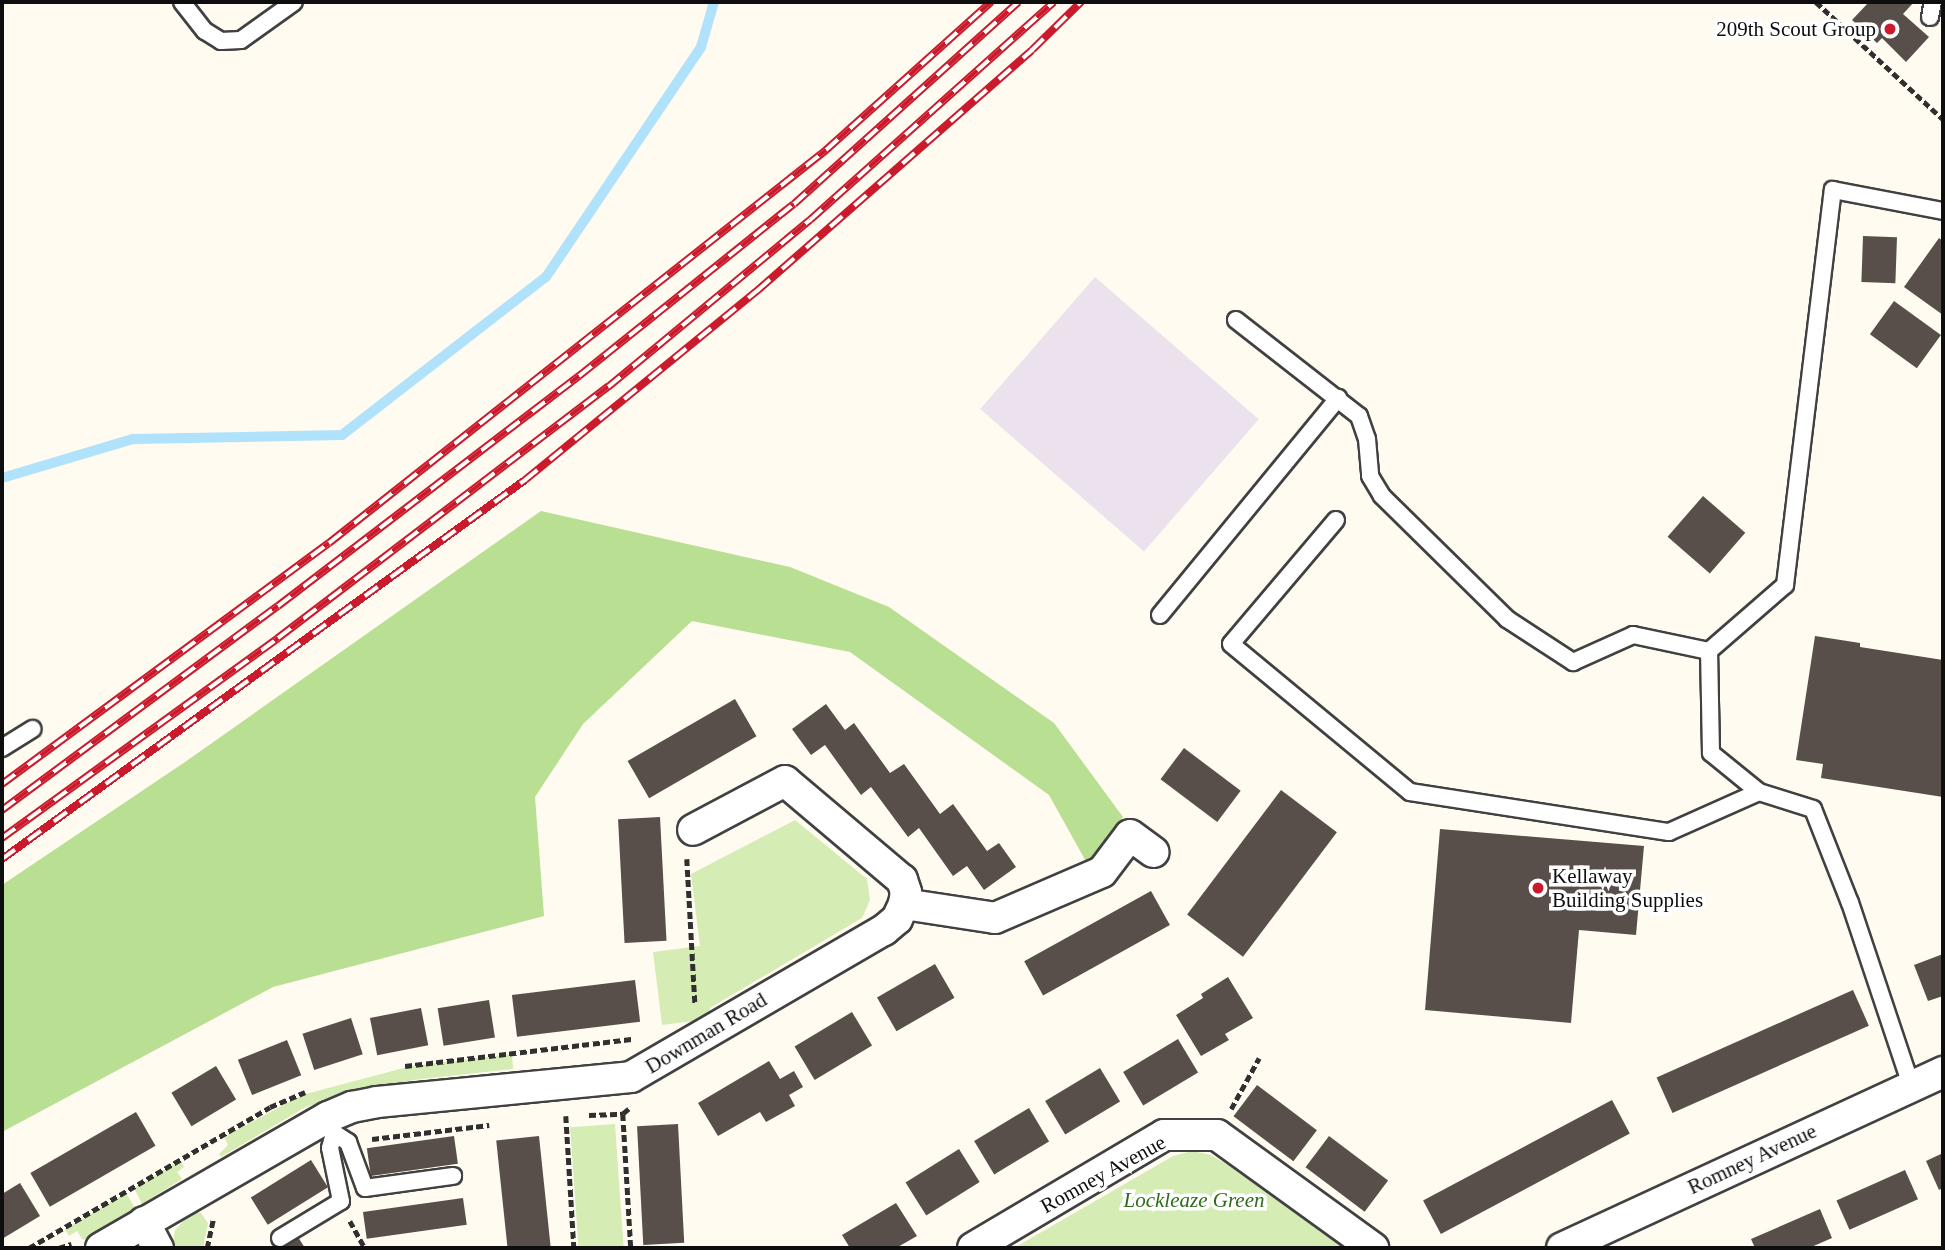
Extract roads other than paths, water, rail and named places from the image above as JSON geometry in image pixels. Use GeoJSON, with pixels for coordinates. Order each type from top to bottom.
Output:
{"type":"FeatureCollection","features":[{"type":"Feature","properties":{"kind":"street"},"geometry":{"type":"LineString","coordinates":[[690,838],[785,781],[902,880],[906,892],[904,904],[995,918],[1102,872],[1130,835],[1153,852]]}},
{"type":"Feature","properties":{"kind":"street","name":"Downman Road"},"geometry":{"type":"LineString","coordinates":[[88,1245],[144,1222],[377,1102],[631,1077],[671,1056],[697,1036],[884,930],[897,919],[904,904]]}},
{"type":"Feature","properties":{"kind":"street","name":"Romney Avenue"},"geometry":{"type":"LineString","coordinates":[[1562,1248],[1943,1072]]}},
{"type":"Feature","properties":{"kind":"street","name":"Romney Avenue"},"geometry":{"type":"LineString","coordinates":[[974,1248],[1164,1135],[1217,1135],[1374,1248]]}},
{"type":"Feature","properties":{"kind":"street"},"geometry":{"type":"LineString","coordinates":[[144,1222],[158,1248]]}},
{"type":"Feature","properties":{"kind":"lane"},"geometry":{"type":"LineString","coordinates":[[183,2],[205,31],[221,41],[241,40],[294,2]]}},
{"type":"Feature","properties":{"kind":"lane"},"geometry":{"type":"LineString","coordinates":[[1911,1085],[1850,903],[1813,809],[1759,793],[1711,753],[1709,651],[1785,584],[1833,190],[1943,211]]}},
{"type":"Feature","properties":{"kind":"lane"},"geometry":{"type":"LineString","coordinates":[[1236,320],[1359,415],[1367,439],[1370,476],[1382,496],[1507,619],[1573,662],[1633,635],[1709,651]]}},
{"type":"Feature","properties":{"kind":"lane"},"geometry":{"type":"LineString","coordinates":[[1160,615],[1338,398]]}},
{"type":"Feature","properties":{"kind":"lane"},"geometry":{"type":"LineString","coordinates":[[1336,520],[1231,644],[1410,792],[1668,832],[1759,793]]}},
{"type":"Feature","properties":{"kind":"lane"},"geometry":{"type":"LineString","coordinates":[[2,748],[33,729]]}},
{"type":"Feature","properties":{"kind":"lane"},"geometry":{"type":"LineString","coordinates":[[331,1125],[348,1142],[365,1188],[453,1176]]}},
{"type":"Feature","properties":{"kind":"lane"},"geometry":{"type":"LineString","coordinates":[[280,1238],[341,1201],[330,1148],[331,1125]]}},
{"type":"Feature","properties":{"kind":"waterway"},"geometry":{"type":"LineString","coordinates":[[2,478],[133,439],[342,435],[546,277],[701,47],[714,2]]}},
{"type":"Feature","properties":{"kind":"railway"},"geometry":{"type":"LineString","coordinates":[[2,784],[329,543],[826,150],[991,2]]}},
{"type":"Feature","properties":{"kind":"railway"},"geometry":{"type":"LineString","coordinates":[[2,810],[278,606],[579,376],[794,204],[1018,2]]}},
{"type":"Feature","properties":{"kind":"railway"},"geometry":{"type":"LineString","coordinates":[[2,838],[278,638],[608,387],[810,220],[1054,2]]}},
{"type":"Feature","properties":{"kind":"railway"},"geometry":{"type":"LineString","coordinates":[[2,859],[525,480],[758,290],[1032,50],[1081,2]]}},
{"type":"Feature","properties":{"kind":"place","name":"209th Scout Group"},"geometry":{"type":"Point","coordinates":[1890,29]}},
{"type":"Feature","properties":{"kind":"place","name":"Kellaway Building Supplies"},"geometry":{"type":"Point","coordinates":[1538,888]}},
{"type":"Feature","properties":{"kind":"park label","name":"Lockleaze Green"},"geometry":{"type":"Point","coordinates":[1194,1200]}}]}
